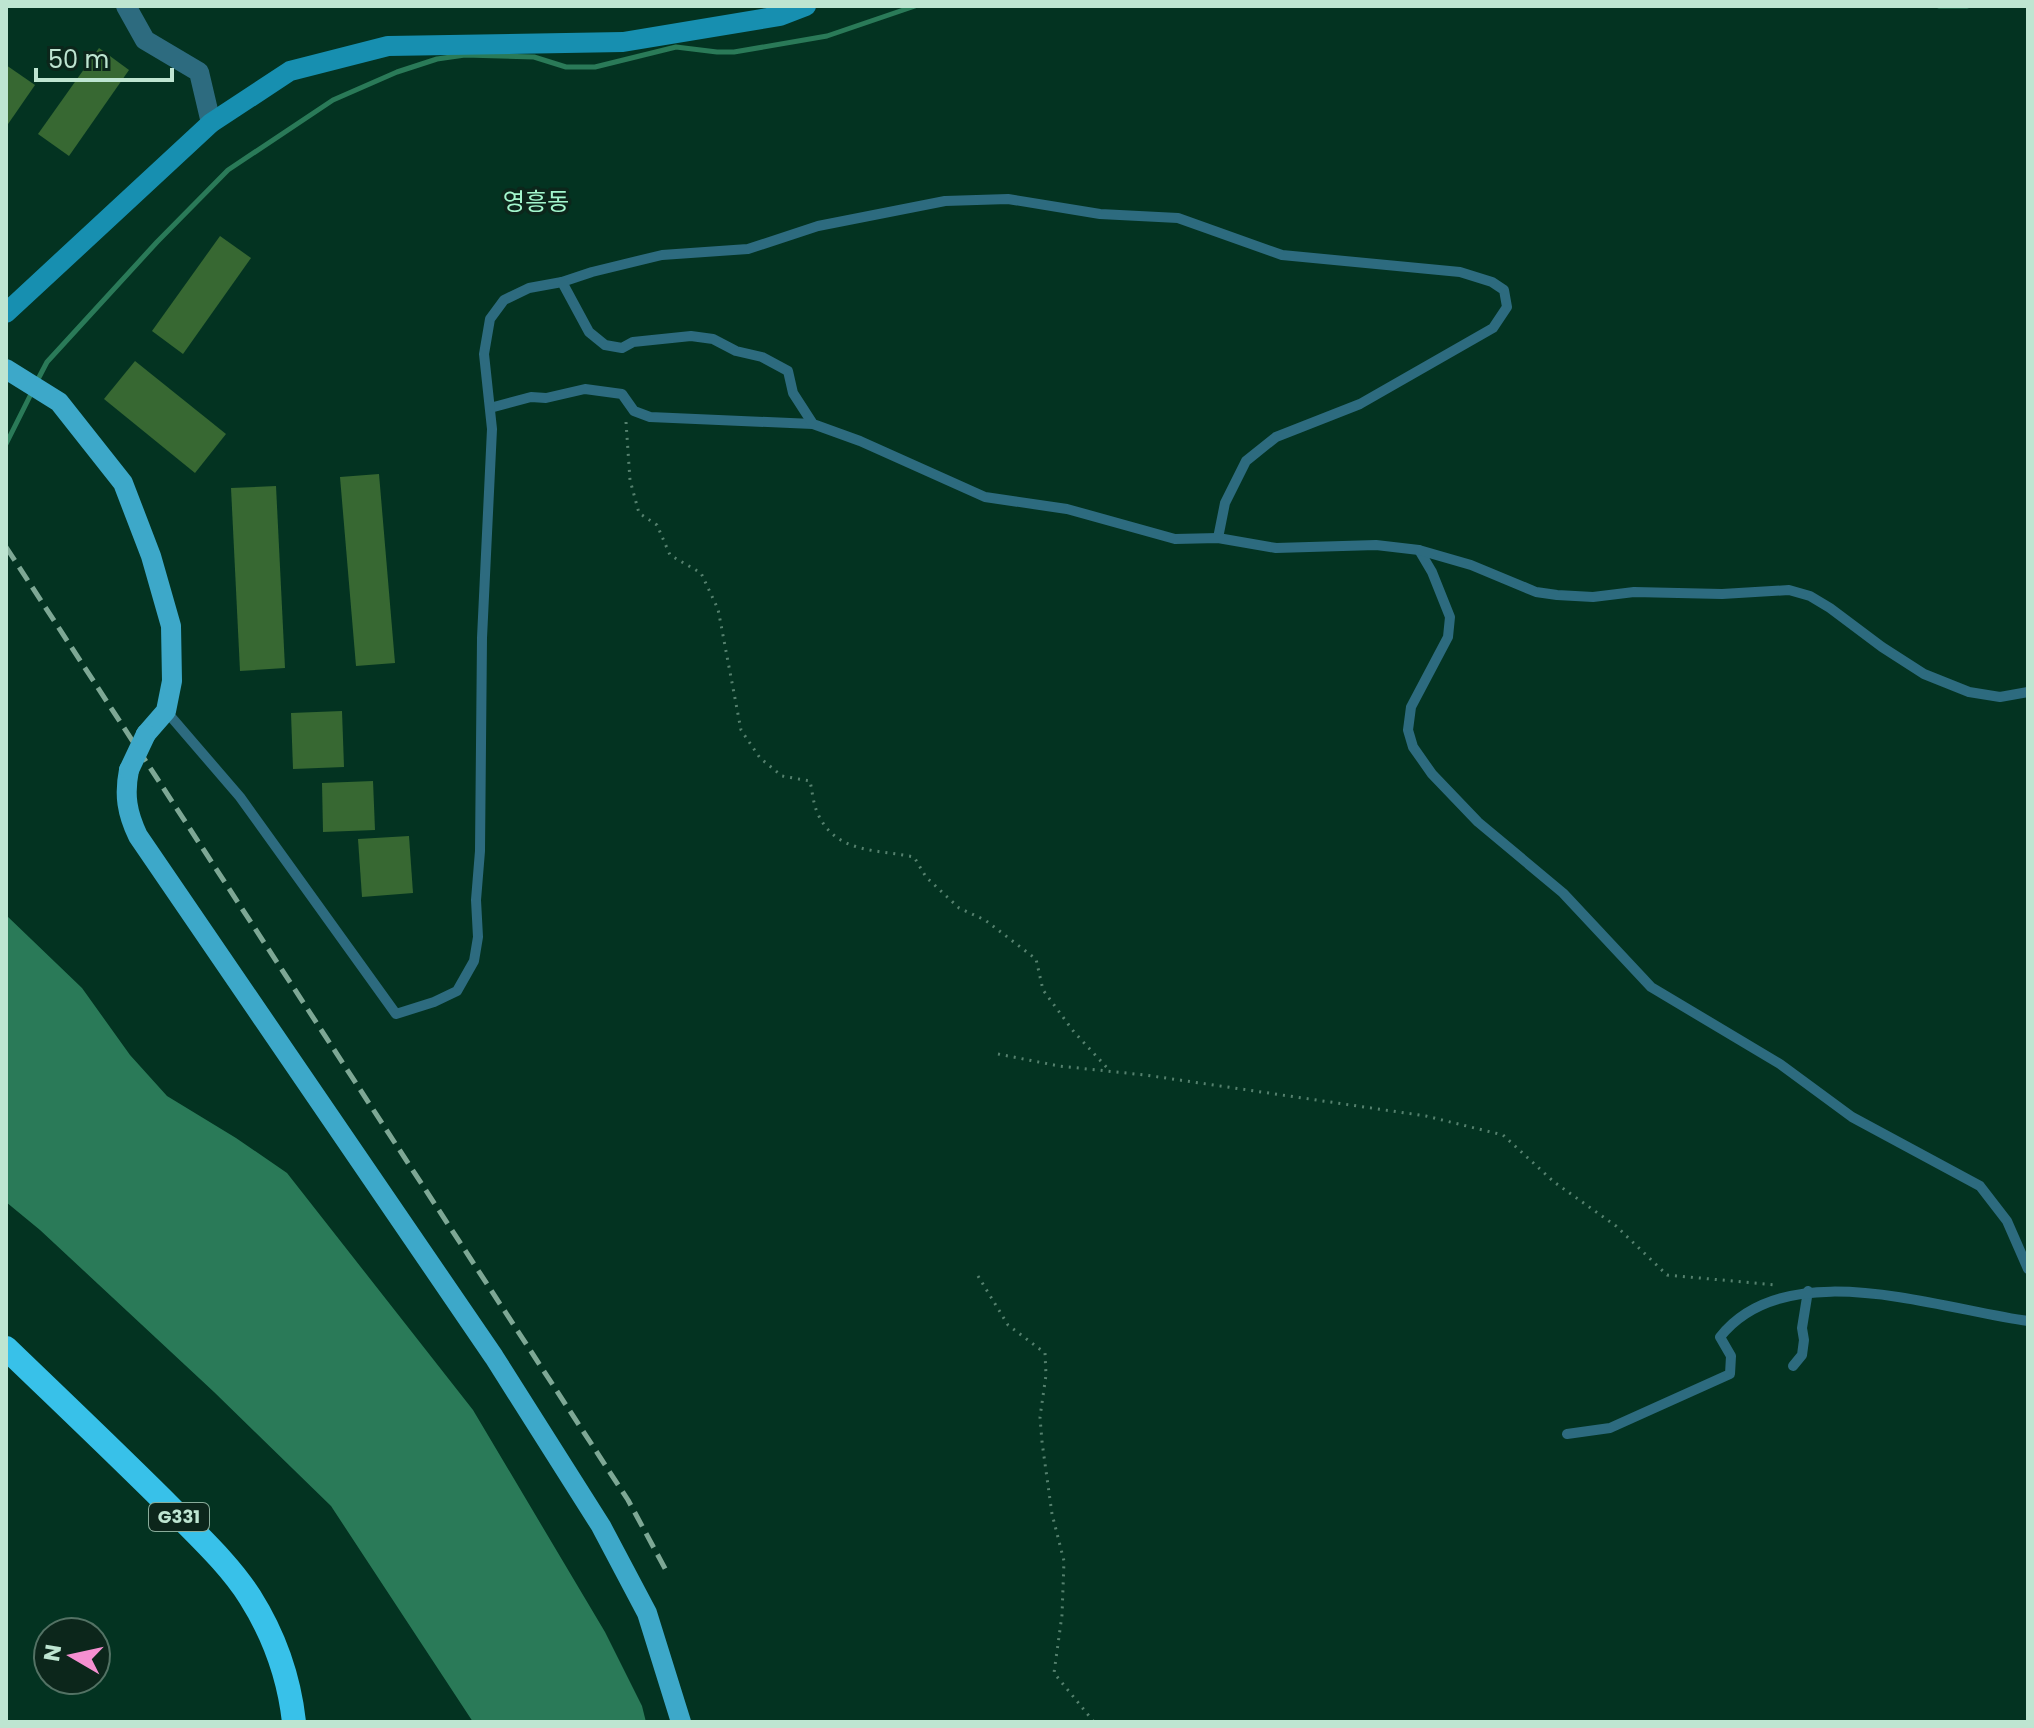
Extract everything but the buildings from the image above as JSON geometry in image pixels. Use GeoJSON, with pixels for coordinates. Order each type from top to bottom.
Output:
{"type":"FeatureCollection","features":[{"type":"Feature","properties":{"kind":"highway","name":"G331"},"geometry":{"type":"LineString","coordinates":[[6,1348],[213,1551],[249,1595],[276,1647],[284,1670],[294,1722]]}},
{"type":"Feature","properties":{"kind":"main road"},"geometry":{"type":"LineString","coordinates":[[12,373],[59,402],[123,483],[151,556],[171,626],[172,681],[166,711],[146,734],[129,770],[127,814],[138,836],[494,1357],[601,1526],[647,1613],[681,1722]]}},
{"type":"Feature","properties":{"kind":"street"},"geometry":{"type":"LineString","coordinates":[[126,6],[145,40],[199,72],[211,123]]}},
{"type":"Feature","properties":{"kind":"street"},"geometry":{"type":"LineString","coordinates":[[6,313],[211,123],[290,71],[388,46],[623,42],[780,16],[806,6]]}},
{"type":"Feature","properties":{"kind":"lane"},"geometry":{"type":"LineString","coordinates":[[166,711],[240,797],[396,1014],[457,991],[474,961],[478,937],[476,900],[480,851],[482,638],[486,512],[491,471],[490,408],[484,354],[490,319],[504,300],[529,288],[662,255],[748,249],[818,226],[945,201],[1008,199],[1100,214],[1178,218],[1282,255],[1460,272],[1492,282],[1504,290],[1507,307],[1493,328],[1360,404],[1276,437],[1246,461],[1225,503],[1218,538]]}},
{"type":"Feature","properties":{"kind":"lane"},"geometry":{"type":"LineString","coordinates":[[562,282],[589,332],[605,345],[622,348],[633,342],[691,336],[713,339],[736,351],[762,357],[788,371],[793,393],[813,424]]}},
{"type":"Feature","properties":{"kind":"lane"},"geometry":{"type":"LineString","coordinates":[[490,408],[531,397],[546,398],[585,389],[622,394],[634,411],[650,417],[813,424],[860,441],[985,497],[1067,509],[1175,539],[1218,538],[1276,548],[1376,545],[1419,550],[1471,565],[1536,592],[1557,595],[1593,597],[1634,592],[1722,594],[1789,590],[1810,596],[1830,608],[1924,674],[1969,692],[2000,697],[2028,692]]}},
{"type":"Feature","properties":{"kind":"lane"},"geometry":{"type":"LineString","coordinates":[[1419,550],[1432,572],[1450,617],[1448,637],[1411,707],[1408,730],[1413,747],[1432,774],[1478,822],[1563,893],[1651,987],[1780,1064],[1852,1117],[1980,1186],[2007,1221],[2028,1269]]}},
{"type":"Feature","properties":{"kind":"lane"},"geometry":{"type":"LineString","coordinates":[[1567,1434],[1610,1428],[1730,1374],[1731,1356],[1720,1337],[1733,1321],[1768,1301],[1808,1291],[1891,1296],[2028,1321]]}},
{"type":"Feature","properties":{"kind":"lane"},"geometry":{"type":"LineString","coordinates":[[1793,1366],[1802,1355],[1802,1328],[1808,1291]]}},
{"type":"Feature","properties":{"kind":"path"},"geometry":{"type":"LineString","coordinates":[[622,394],[630,480],[639,513],[657,525],[670,555],[701,573],[718,609],[741,730],[760,758],[782,776],[810,781],[817,812],[848,847],[914,857],[926,877],[959,908],[985,920],[1036,959],[1043,990],[1074,1032],[1110,1071]]}},
{"type":"Feature","properties":{"kind":"path"},"geometry":{"type":"LineString","coordinates":[[998,1054],[1059,1066],[1426,1116],[1503,1135],[1554,1182],[1616,1226],[1667,1275],[1808,1291]]}},
{"type":"Feature","properties":{"kind":"path"},"geometry":{"type":"LineString","coordinates":[[978,1276],[1008,1325],[1045,1353],[1046,1375],[1040,1417],[1042,1442],[1052,1514],[1064,1561],[1062,1615],[1054,1673],[1094,1722]]}},
{"type":"Feature","properties":{"kind":"shaded area"},"geometry":{"type":"Polygon","coordinates":[[[6,915],[82,988],[130,1055],[167,1096],[287,1173],[473,1410],[605,1632],[642,1706],[646,1722],[473,1722],[331,1506],[214,1392],[6,1202],[6,915]]]}},
{"type":"Feature","properties":{"kind":"waterway"},"geometry":{"type":"LineString","coordinates":[[36,383],[47,362],[228,170],[333,100],[397,72],[437,59],[465,55],[534,57],[566,67],[595,67],[676,47],[734,52],[827,36],[915,6]]}},
{"type":"Feature","properties":{"kind":"waterway"},"geometry":{"type":"LineString","coordinates":[[1939,6],[1967,6]]}},
{"type":"Feature","properties":{"kind":"waterway"},"geometry":{"type":"LineString","coordinates":[[6,444],[32,392]]}},
{"type":"Feature","properties":{"kind":"railway"},"geometry":{"type":"LineString","coordinates":[[6,547],[628,1500],[668,1574]]}},
{"type":"Feature","properties":{"kind":"district","name":"영흥동"},"geometry":{"type":"Point","coordinates":[536,202]}}]}
